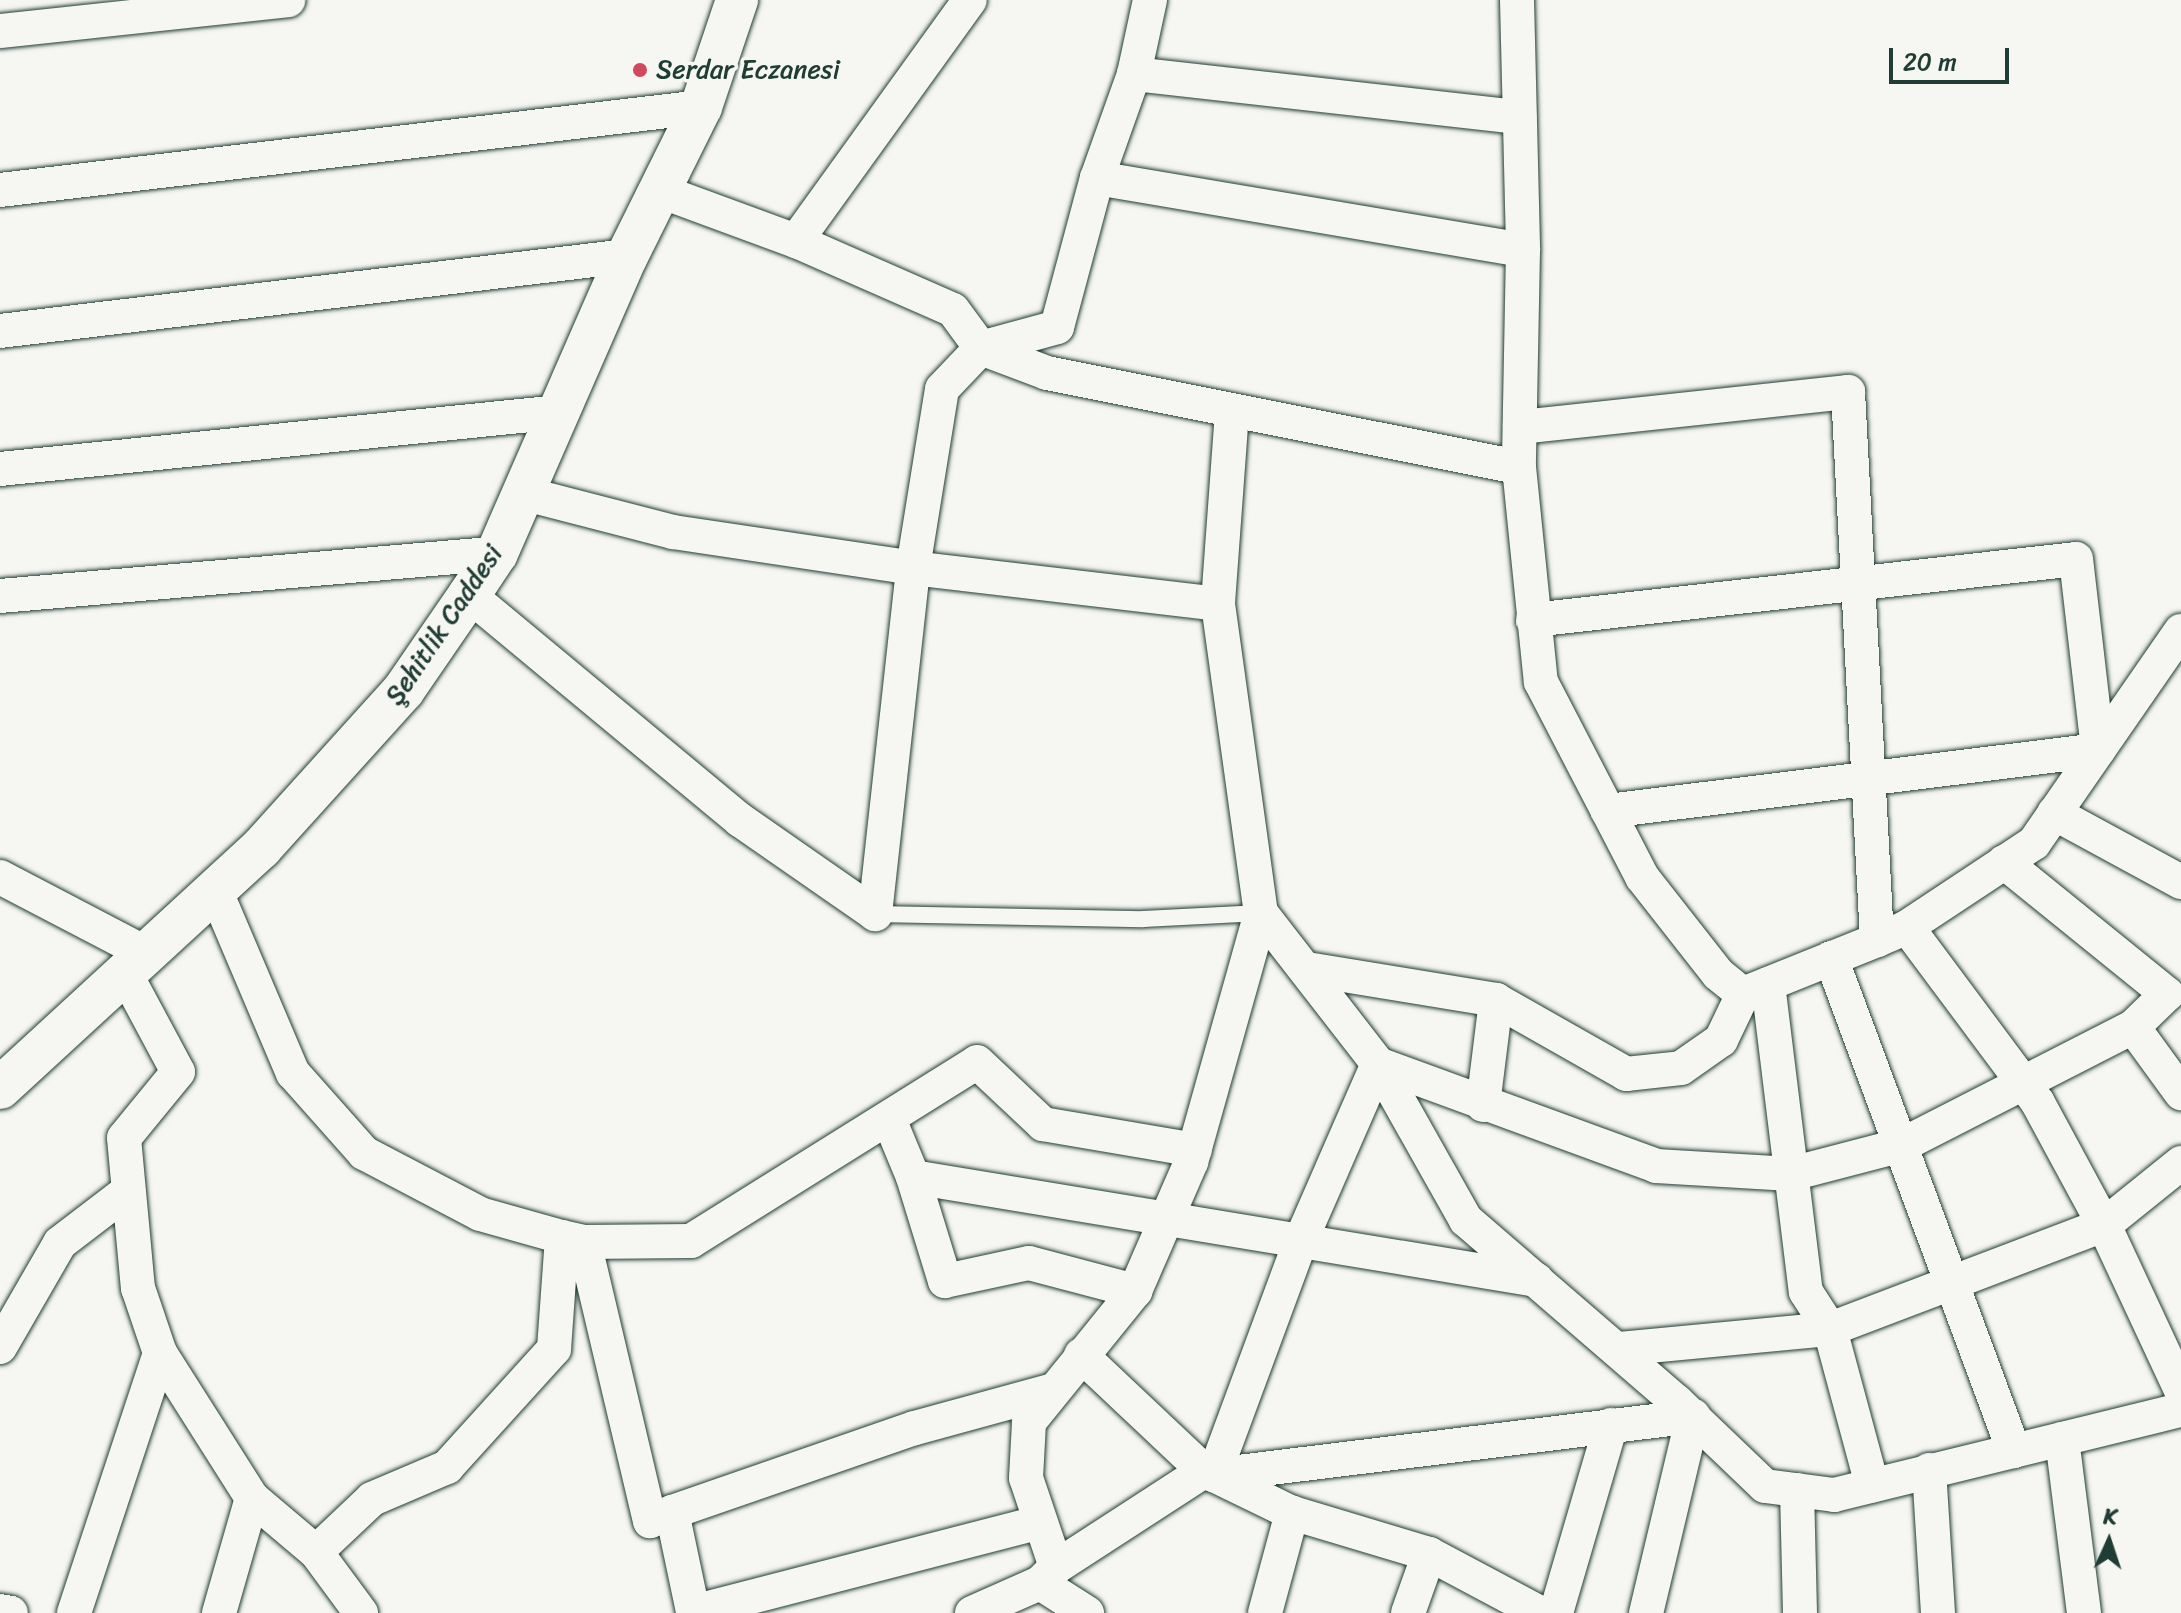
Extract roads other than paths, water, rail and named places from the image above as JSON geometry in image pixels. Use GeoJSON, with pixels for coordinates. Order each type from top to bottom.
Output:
{"type":"FeatureCollection","features":[{"type":"Feature","properties":{"kind":"street"},"geometry":{"type":"LineString","coordinates":[[0,31],[288,0]]}},
{"type":"Feature","properties":{"kind":"street","name":"Şehitlik Caddesi"},"geometry":{"type":"LineString","coordinates":[[0,1088],[216,892],[403,691],[469,595],[497,553],[627,256],[701,107],[737,0]]}},
{"type":"Feature","properties":{"kind":"street"},"geometry":{"type":"LineString","coordinates":[[796,241],[970,0]]}},
{"type":"Feature","properties":{"kind":"street"},"geometry":{"type":"LineString","coordinates":[[469,595],[740,820],[875,914],[913,568],[942,389],[981,348],[1057,327],[1097,178],[1134,74],[1150,0]]}},
{"type":"Feature","properties":{"kind":"street"},"geometry":{"type":"LineString","coordinates":[[1517,0],[1523,250],[1519,467],[1541,682],[1642,877],[1718,974],[1756,989]]}},
{"type":"Feature","properties":{"kind":"street"},"geometry":{"type":"LineString","coordinates":[[1134,74],[1520,117]]}},
{"type":"Feature","properties":{"kind":"street"},"geometry":{"type":"LineString","coordinates":[[0,190],[701,107]]}},
{"type":"Feature","properties":{"kind":"street"},"geometry":{"type":"LineString","coordinates":[[1097,178],[1523,250]]}},
{"type":"Feature","properties":{"kind":"street"},"geometry":{"type":"LineString","coordinates":[[660,191],[796,241],[953,310],[981,348],[1047,373],[1519,467]]}},
{"type":"Feature","properties":{"kind":"street"},"geometry":{"type":"LineString","coordinates":[[0,331],[627,256]]}},
{"type":"Feature","properties":{"kind":"street"},"geometry":{"type":"LineString","coordinates":[[1520,427],[1848,392],[1868,781],[1892,934],[2023,1084],[2169,1330],[2181,1390]]}},
{"type":"Feature","properties":{"kind":"street"},"geometry":{"type":"LineString","coordinates":[[0,469],[559,412]]}},
{"type":"Feature","properties":{"kind":"street"},"geometry":{"type":"LineString","coordinates":[[1087,1613],[1048,1575],[1041,1522],[1026,1478],[1029,1422],[1135,1291],[1195,1150],[1261,913],[1218,604],[1232,412]]}},
{"type":"Feature","properties":{"kind":"street"},"geometry":{"type":"LineString","coordinates":[[522,493],[673,532],[913,568],[1218,604]]}},
{"type":"Feature","properties":{"kind":"street"},"geometry":{"type":"LineString","coordinates":[[0,596],[497,553]]}},
{"type":"Feature","properties":{"kind":"street"},"geometry":{"type":"LineString","coordinates":[[1533,620],[2076,559],[2098,750]]}},
{"type":"Feature","properties":{"kind":"street"},"geometry":{"type":"LineString","coordinates":[[1307,969],[1496,1000],[1626,1074],[1681,1068],[1721,1040],[1756,989],[1892,934],[2034,843],[2181,631]]}},
{"type":"Feature","properties":{"kind":"street"},"geometry":{"type":"LineString","coordinates":[[1608,811],[2098,750]]}},
{"type":"Feature","properties":{"kind":"street"},"geometry":{"type":"LineString","coordinates":[[2054,813],[2181,882]]}},
{"type":"Feature","properties":{"kind":"street"},"geometry":{"type":"LineString","coordinates":[[1378,1064],[1656,1166],[1791,1174],[1902,1145],[2133,1027],[2174,986],[2004,862]]}},
{"type":"Feature","properties":{"kind":"street"},"geometry":{"type":"LineString","coordinates":[[0,877],[136,963],[178,1072],[124,1138],[138,1288],[160,1353],[252,1498],[316,1552],[357,1611]]}},
{"type":"Feature","properties":{"kind":"street"},"geometry":{"type":"LineString","coordinates":[[216,892],[293,1073],[364,1153],[480,1214],[573,1239],[691,1241],[977,1062],[1043,1124],[1195,1150]]}},
{"type":"Feature","properties":{"kind":"street"},"geometry":{"type":"LineString","coordinates":[[1261,913],[1378,1064],[1466,1220],[1618,1349],[1765,1486],[1834,1495],[2181,1410]]}},
{"type":"Feature","properties":{"kind":"street"},"geometry":{"type":"LineString","coordinates":[[1831,958],[1954,1282],[2014,1451]]}},
{"type":"Feature","properties":{"kind":"street"},"geometry":{"type":"LineString","coordinates":[[1756,989],[1791,1174],[1806,1292],[1830,1329],[1872,1485]]}},
{"type":"Feature","properties":{"kind":"street"},"geometry":{"type":"LineString","coordinates":[[1483,1105],[1496,1000]]}},
{"type":"Feature","properties":{"kind":"street"},"geometry":{"type":"LineString","coordinates":[[2133,1027],[2181,1093]]}},
{"type":"Feature","properties":{"kind":"street"},"geometry":{"type":"LineString","coordinates":[[1209,1473],[1301,1240],[1378,1064]]}},
{"type":"Feature","properties":{"kind":"street"},"geometry":{"type":"LineString","coordinates":[[889,1119],[913,1177],[945,1281],[1029,1263],[1135,1291]]}},
{"type":"Feature","properties":{"kind":"street"},"geometry":{"type":"LineString","coordinates":[[1618,1349],[1830,1329],[2104,1225],[2181,1163]]}},
{"type":"Feature","properties":{"kind":"street"},"geometry":{"type":"LineString","coordinates":[[913,1177],[1166,1216],[1538,1281]]}},
{"type":"Feature","properties":{"kind":"street"},"geometry":{"type":"LineString","coordinates":[[0,1347],[60,1243],[128,1191]]}},
{"type":"Feature","properties":{"kind":"street"},"geometry":{"type":"LineString","coordinates":[[573,1239],[650,1521],[915,1428],[1054,1390]]}},
{"type":"Feature","properties":{"kind":"street"},"geometry":{"type":"LineString","coordinates":[[316,1552],[372,1499],[447,1467],[554,1349],[573,1239]]}},
{"type":"Feature","properties":{"kind":"street"},"geometry":{"type":"LineString","coordinates":[[74,1613],[160,1353]]}},
{"type":"Feature","properties":{"kind":"street"},"geometry":{"type":"LineString","coordinates":[[1081,1355],[1209,1473],[1292,1513],[1429,1554],[1540,1613]]}},
{"type":"Feature","properties":{"kind":"street"},"geometry":{"type":"LineString","coordinates":[[972,1613],[1048,1575],[1209,1473],[1693,1416]]}},
{"type":"Feature","properties":{"kind":"street"},"geometry":{"type":"LineString","coordinates":[[1646,1613],[1693,1416]]}},
{"type":"Feature","properties":{"kind":"street"},"geometry":{"type":"LineString","coordinates":[[1556,1613],[1611,1425]]}},
{"type":"Feature","properties":{"kind":"street"},"geometry":{"type":"LineString","coordinates":[[2062,1439],[2084,1613]]}},
{"type":"Feature","properties":{"kind":"street"},"geometry":{"type":"LineString","coordinates":[[1929,1470],[1938,1613]]}},
{"type":"Feature","properties":{"kind":"street"},"geometry":{"type":"LineString","coordinates":[[1797,1490],[1800,1613]]}},
{"type":"Feature","properties":{"kind":"street"},"geometry":{"type":"LineString","coordinates":[[219,1613],[252,1498]]}},
{"type":"Feature","properties":{"kind":"street"},"geometry":{"type":"LineString","coordinates":[[672,1512],[693,1612],[1041,1522]]}},
{"type":"Feature","properties":{"kind":"street"},"geometry":{"type":"LineString","coordinates":[[1265,1613],[1292,1513]]}},
{"type":"Feature","properties":{"kind":"street"},"geometry":{"type":"LineString","coordinates":[[1408,1613],[1429,1554]]}},
{"type":"Feature","properties":{"kind":"street"},"geometry":{"type":"LineString","coordinates":[[0,1611],[11,1613]]}},
{"type":"Feature","properties":{"kind":"lane"},"geometry":{"type":"LineString","coordinates":[[875,914],[1143,919],[1261,913]]}},
{"type":"Feature","properties":{"kind":"place","name":"Serdar Eczanesi"},"geometry":{"type":"Point","coordinates":[640,70]}}]}
